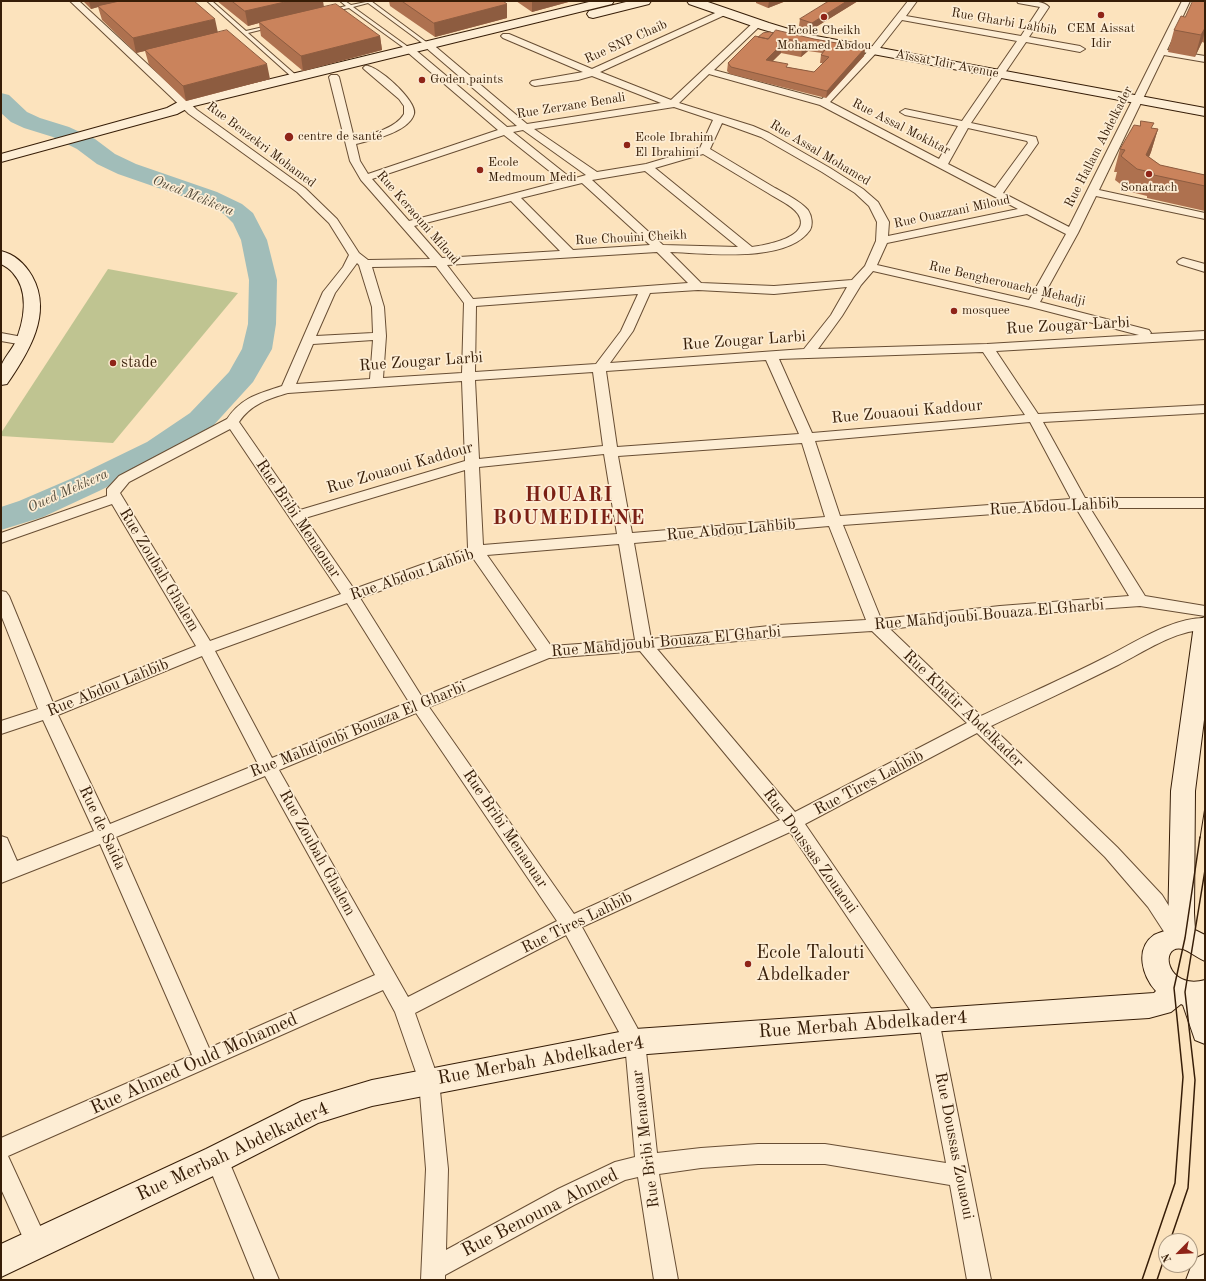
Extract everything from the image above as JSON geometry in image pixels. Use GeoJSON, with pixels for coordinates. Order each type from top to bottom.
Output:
{"type":"FeatureCollection","features":[{"type":"Feature","properties":{"kind":"street","name":"Rue Benzekri Mohamed"},"geometry":{"type":"LineString","coordinates":[[74,1],[189,108],[301,190],[333,221],[355,255],[365,264]]}},
{"type":"Feature","properties":{"kind":"street"},"geometry":{"type":"LineString","coordinates":[[189,108],[295,77],[414,52],[608,1]]}},
{"type":"Feature","properties":{"kind":"street"},"geometry":{"type":"LineString","coordinates":[[433,47],[506,36],[645,1]]}},
{"type":"Feature","properties":{"kind":"street","name":"Aïssat Idir Avenue"},"geometry":{"type":"LineString","coordinates":[[693,1],[721,8],[758,24],[803,37],[1205,112]]}},
{"type":"Feature","properties":{"kind":"street"},"geometry":{"type":"LineString","coordinates":[[824,103],[874,50],[913,1]]}},
{"type":"Feature","properties":{"kind":"street"},"geometry":{"type":"LineString","coordinates":[[942,164],[965,124],[1045,7],[1043,5],[1021,1]]}},
{"type":"Feature","properties":{"kind":"street","name":"Rue Hallam Abdelkader"},"geometry":{"type":"LineString","coordinates":[[1033,304],[1072,233],[1187,4]]}},
{"type":"Feature","properties":{"kind":"street","name":"Rue SNP Chaib"},"geometry":{"type":"LineString","coordinates":[[535,83],[578,77],[593,72],[721,8]]}},
{"type":"Feature","properties":{"kind":"street","name":"Rue Gharbi Lahbib"},"geometry":{"type":"LineString","coordinates":[[899,17],[1080,49]]}},
{"type":"Feature","properties":{"kind":"street"},"geometry":{"type":"LineString","coordinates":[[671,104],[758,24]]}},
{"type":"Feature","properties":{"kind":"street","name":"Rue Assal Mohamed"},"geometry":{"type":"LineString","coordinates":[[506,36],[671,104],[719,118],[765,134],[859,191],[874,204],[880,213],[883,222],[882,242],[870,267],[856,283],[836,316],[808,353]]}},
{"type":"Feature","properties":{"kind":"street"},"geometry":{"type":"LineString","coordinates":[[433,47],[525,127],[589,178],[698,286]]}},
{"type":"Feature","properties":{"kind":"street"},"geometry":{"type":"LineString","coordinates":[[1,158],[143,118],[334,77],[368,68],[414,52]]}},
{"type":"Feature","properties":{"kind":"street"},"geometry":{"type":"LineString","coordinates":[[414,52],[505,132],[571,183]]}},
{"type":"Feature","properties":{"kind":"street"},"geometry":{"type":"LineString","coordinates":[[1162,52],[1205,59]]}},
{"type":"Feature","properties":{"kind":"street"},"geometry":{"type":"LineString","coordinates":[[351,142],[390,131],[407,119],[410,111],[409,105],[403,98],[368,68]]}},
{"type":"Feature","properties":{"kind":"street","name":"Rue Assal Mokhtar"},"geometry":{"type":"LineString","coordinates":[[708,71],[824,103],[1072,233]]}},
{"type":"Feature","properties":{"kind":"street","name":"Rue Keraouni Miloud"},"geometry":{"type":"LineString","coordinates":[[334,77],[355,161],[365,178],[438,262],[470,303]]}},
{"type":"Feature","properties":{"kind":"street","name":"Rue Zerzane Benali"},"geometry":{"type":"LineString","coordinates":[[365,178],[505,132],[525,127],[671,104]]}},
{"type":"Feature","properties":{"kind":"street"},"geometry":{"type":"LineString","coordinates":[[905,112],[1028,137],[1033,140],[997,194]]}},
{"type":"Feature","properties":{"kind":"street"},"geometry":{"type":"LineString","coordinates":[[405,225],[589,178],[647,167],[704,150],[719,118]]}},
{"type":"Feature","properties":{"kind":"street","name":"Rue Chouini Cheikh"},"geometry":{"type":"LineString","coordinates":[[365,264],[438,262],[660,248],[750,251],[775,247],[800,236],[806,227],[806,220],[803,212],[789,201],[704,150]]}},
{"type":"Feature","properties":{"kind":"street"},"geometry":{"type":"LineString","coordinates":[[647,167],[750,251]]}},
{"type":"Feature","properties":{"kind":"street"},"geometry":{"type":"LineString","coordinates":[[1092,192],[1205,216]]}},
{"type":"Feature","properties":{"kind":"street"},"geometry":{"type":"LineString","coordinates":[[514,198],[570,254]]}},
{"type":"Feature","properties":{"kind":"street","name":"Rue Ouazzani Miloud"},"geometry":{"type":"LineString","coordinates":[[882,242],[1028,210]]}},
{"type":"Feature","properties":{"kind":"street"},"geometry":{"type":"LineString","coordinates":[[287,389],[329,292],[348,268],[355,255]]}},
{"type":"Feature","properties":{"kind":"street"},"geometry":{"type":"LineString","coordinates":[[1,256],[20,270],[25,278],[30,293],[33,313],[24,341],[11,366],[1,380]]}},
{"type":"Feature","properties":{"kind":"street"},"geometry":{"type":"LineString","coordinates":[[1182,262],[1205,268]]}},
{"type":"Feature","properties":{"kind":"street"},"geometry":{"type":"LineString","coordinates":[[365,264],[378,307],[380,336],[376,382]]}},
{"type":"Feature","properties":{"kind":"street","name":"Rue Bengherouache Mehadji"},"geometry":{"type":"LineString","coordinates":[[870,267],[1033,304],[1160,337]]}},
{"type":"Feature","properties":{"kind":"street"},"geometry":{"type":"LineString","coordinates":[[547,652],[476,551],[468,376],[470,303],[698,286],[774,290],[856,283]]}},
{"type":"Feature","properties":{"kind":"street"},"geometry":{"type":"LineString","coordinates":[[599,368],[627,331],[644,291]]}},
{"type":"Feature","properties":{"kind":"street","name":"Rue Zougar Larbi"},"geometry":{"type":"LineString","coordinates":[[232,422],[239,410],[247,403],[287,389],[808,353],[987,348],[1205,335]]}},
{"type":"Feature","properties":{"kind":"street"},"geometry":{"type":"LineString","coordinates":[[309,340],[380,336]]}},
{"type":"Feature","properties":{"kind":"street"},"geometry":{"type":"LineString","coordinates":[[1,337],[24,341]]}},
{"type":"Feature","properties":{"kind":"street"},"geometry":{"type":"LineString","coordinates":[[987,348],[1034,418],[1080,503],[1140,601]]}},
{"type":"Feature","properties":{"kind":"street","name":"Rue Khatir Abdelkader"},"geometry":{"type":"LineString","coordinates":[[771,356],[807,438],[834,521],[876,626],[980,724],[1111,852],[1189,941]]}},
{"type":"Feature","properties":{"kind":"street","name":"Rue Doussas Zouaoui"},"geometry":{"type":"LineString","coordinates":[[599,368],[625,539],[644,645],[793,822],[929,1020],[979,1280]]}},
{"type":"Feature","properties":{"kind":"street","name":"Rue Zouaoui Kaddour"},"geometry":{"type":"LineString","coordinates":[[295,516],[472,464],[611,450],[807,438],[1034,418],[1205,409]]}},
{"type":"Feature","properties":{"kind":"street","name":"Rue Zoubah Ghalem"},"geometry":{"type":"LineString","coordinates":[[232,422],[124,479],[114,489],[115,498],[206,648],[268,766],[404,1010],[429,1081],[437,1169],[433,1274]]}},
{"type":"Feature","properties":{"kind":"street","name":"Rue Bribi Menaouar"},"geometry":{"type":"LineString","coordinates":[[232,422],[351,596],[420,705],[570,924],[635,1042],[647,1165],[666,1280]]}},
{"type":"Feature","properties":{"kind":"street"},"geometry":{"type":"LineString","coordinates":[[1,538],[115,498]]}},
{"type":"Feature","properties":{"kind":"street","name":"Rue Abdou Lahbib"},"geometry":{"type":"LineString","coordinates":[[1,728],[48,712],[206,648],[476,551],[834,521],[1080,503],[1205,502]]}},
{"type":"Feature","properties":{"kind":"street","name":"Rue de Saida"},"geometry":{"type":"LineString","coordinates":[[1,596],[48,712],[105,834],[204,1060]]}},
{"type":"Feature","properties":{"kind":"street","name":"Rue Mahdjoubi Bouaza El Gharbi"},"geometry":{"type":"LineString","coordinates":[[6,873],[105,834],[547,652],[644,645],[778,631],[876,626],[1000,612],[1140,601],[1205,611]]}},
{"type":"Feature","properties":{"kind":"street","name":"Rue Tires Lahbib"},"geometry":{"type":"LineString","coordinates":[[404,1010],[570,924],[793,822],[980,724],[1112,661],[1151,640],[1192,624],[1205,624]]}},
{"type":"Feature","properties":{"kind":"street"},"geometry":{"type":"LineString","coordinates":[[1205,624],[1183,791],[1181,913],[1189,941],[1165,941],[1159,946],[1155,953],[1154,960],[1184,989],[1205,1031]]}},
{"type":"Feature","properties":{"kind":"street"},"geometry":{"type":"LineString","coordinates":[[1,843],[6,873]]}},
{"type":"Feature","properties":{"kind":"street","name":"Rue Ahmed Ould Mohamed"},"geometry":{"type":"LineString","coordinates":[[1,1149],[387,979]]}},
{"type":"Feature","properties":{"kind":"street","name":"Rue Merbah Abdelkader4"},"geometry":{"type":"LineString","coordinates":[[1,1261],[217,1159],[312,1111],[372,1093],[635,1042],[929,1020],[1149,1006],[1161,1004],[1184,989]]}},
{"type":"Feature","properties":{"kind":"street","name":"Rue Benouna Ahmed"},"geometry":{"type":"LineString","coordinates":[[433,1274],[566,1197],[623,1170],[647,1165],[701,1158],[758,1154],[825,1154],[959,1176]]}},
{"type":"Feature","properties":{"kind":"street"},"geometry":{"type":"LineString","coordinates":[[217,1159],[267,1280]]}},
{"type":"Feature","properties":{"kind":"street"},"geometry":{"type":"LineString","coordinates":[[1,1164],[37,1243]]}},
{"type":"Feature","properties":{"kind":"street"},"geometry":{"type":"LineString","coordinates":[[1202,1280],[1205,1270]]}},
{"type":"Feature","properties":{"kind":"lane"},"geometry":{"type":"LineString","coordinates":[[209,1],[295,77]]}},
{"type":"Feature","properties":{"kind":"lane"},"geometry":{"type":"LineString","coordinates":[[342,1],[414,52]]}},
{"type":"Feature","properties":{"kind":"lane"},"geometry":{"type":"LineString","coordinates":[[326,12],[368,1],[433,47]]}},
{"type":"Feature","properties":{"kind":"lane"},"geometry":{"type":"LineString","coordinates":[[244,33],[274,25]]}},
{"type":"Feature","properties":{"kind":"green space","name":"stade"},"geometry":{"type":"Polygon","coordinates":[[[108,269],[238,293],[113,443],[1,436],[1,433],[108,269]]]}},
{"type":"Feature","properties":{"kind":"building"},"geometry":{"type":"Polygon","coordinates":[[[120,1],[194,1],[215,19],[133,38],[98,6],[120,1]]]}},
{"type":"Feature","properties":{"kind":"building"},"geometry":{"type":"Polygon","coordinates":[[[232,1],[289,1],[245,11],[232,1]]]}},
{"type":"Feature","properties":{"kind":"building"},"geometry":{"type":"Polygon","coordinates":[[[402,1],[503,1],[507,4],[434,23],[402,1]]]}},
{"type":"Feature","properties":{"kind":"building"},"geometry":{"type":"Polygon","coordinates":[[[829,1],[847,1],[812,23],[800,19],[829,1]]]}},
{"type":"Feature","properties":{"kind":"building"},"geometry":{"type":"Polygon","coordinates":[[[1193,1],[1205,1],[1205,28],[1201,35],[1174,30],[1181,16],[1185,17],[1193,1]]]}},
{"type":"Feature","properties":{"kind":"building"},"geometry":{"type":"Polygon","coordinates":[[[336,4],[380,36],[301,56],[259,22],[336,4]]]}},
{"type":"Feature","properties":{"kind":"building"},"geometry":{"type":"Polygon","coordinates":[[[227,30],[267,64],[183,86],[145,50],[227,30]]]}},
{"type":"Feature","properties":{"kind":"building"},"geometry":{"type":"Polygon","coordinates":[[[776,30],[814,39],[865,48],[827,91],[731,67],[728,63],[755,36],[768,39],[776,30]],[[787,39],[786,41],[799,44],[801,42],[787,39]],[[809,43],[802,49],[781,45],[766,60],[788,64],[786,67],[814,72],[829,57],[821,55],[828,46],[809,43]]]}},
{"type":"Feature","properties":{"kind":"building"},"geometry":{"type":"Polygon","coordinates":[[[763,33],[773,33],[768,39],[758,37],[763,33]]]}},
{"type":"Feature","properties":{"kind":"building"},"geometry":{"type":"Polygon","coordinates":[[[1141,121],[1154,123],[1151,128],[1158,129],[1146,155],[1160,165],[1205,175],[1205,186],[1154,175],[1154,173],[1137,169],[1121,156],[1125,150],[1120,149],[1134,125],[1140,126],[1141,121]]]}},
{"type":"Feature","properties":{"kind":"waterway","name":"Oued Mekkera"},"geometry":{"type":"LineString","coordinates":[[1,100],[19,117],[32,123],[61,132],[86,144],[106,159],[127,169],[208,197],[233,209],[244,219],[254,240],[263,280],[262,324],[257,349],[242,376],[201,420],[158,449],[87,484],[31,509],[1,519]]}},
{"type":"Feature","properties":{"kind":"tram line"},"geometry":{"type":"LineString","coordinates":[[1200,838],[1205,807]]}},
{"type":"Feature","properties":{"kind":"tram line"},"geometry":{"type":"LineString","coordinates":[[1142,1280],[1175,1183],[1183,1077],[1174,988],[1185,938],[1200,837]]}},
{"type":"Feature","properties":{"kind":"tram line"},"geometry":{"type":"LineString","coordinates":[[1173,1233],[1188,1188],[1195,1080],[1185,992],[1205,870]]}},
{"type":"Feature","properties":{"kind":"tram line"},"geometry":{"type":"LineString","coordinates":[[1157,1280],[1159,1273]]}},
{"type":"Feature","properties":{"kind":"place","name":"CEM Aissat Idir"},"geometry":{"type":"Point","coordinates":[1101,15]}},
{"type":"Feature","properties":{"kind":"place","name":"Ecole Cheikh Mohamed Abdou"},"geometry":{"type":"Point","coordinates":[824,17]}},
{"type":"Feature","properties":{"kind":"place","name":"Goden paints"},"geometry":{"type":"Point","coordinates":[422,80]}},
{"type":"Feature","properties":{"kind":"place","name":"centre de santé"},"geometry":{"type":"Point","coordinates":[289,137]}},
{"type":"Feature","properties":{"kind":"place","name":"Ecole Ibrahim El Ibrahimi"},"geometry":{"type":"Point","coordinates":[627,145]}},
{"type":"Feature","properties":{"kind":"place","name":"Ecole Medmoum Medi"},"geometry":{"type":"Point","coordinates":[480,170]}},
{"type":"Feature","properties":{"kind":"place","name":"Sonatrach"},"geometry":{"type":"Point","coordinates":[1149,174]}},
{"type":"Feature","properties":{"kind":"place","name":"mosquee"},"geometry":{"type":"Point","coordinates":[954,311]}},
{"type":"Feature","properties":{"kind":"place","name":"stade"},"geometry":{"type":"Point","coordinates":[113,363]}},
{"type":"Feature","properties":{"kind":"place","name":"Ecole Talouti Abdelkader"},"geometry":{"type":"Point","coordinates":[748,964]}},
{"type":"Feature","properties":{"kind":"district","name":"HOUARI BOUMEDIENE"},"geometry":{"type":"Point","coordinates":[569,508]}}]}
